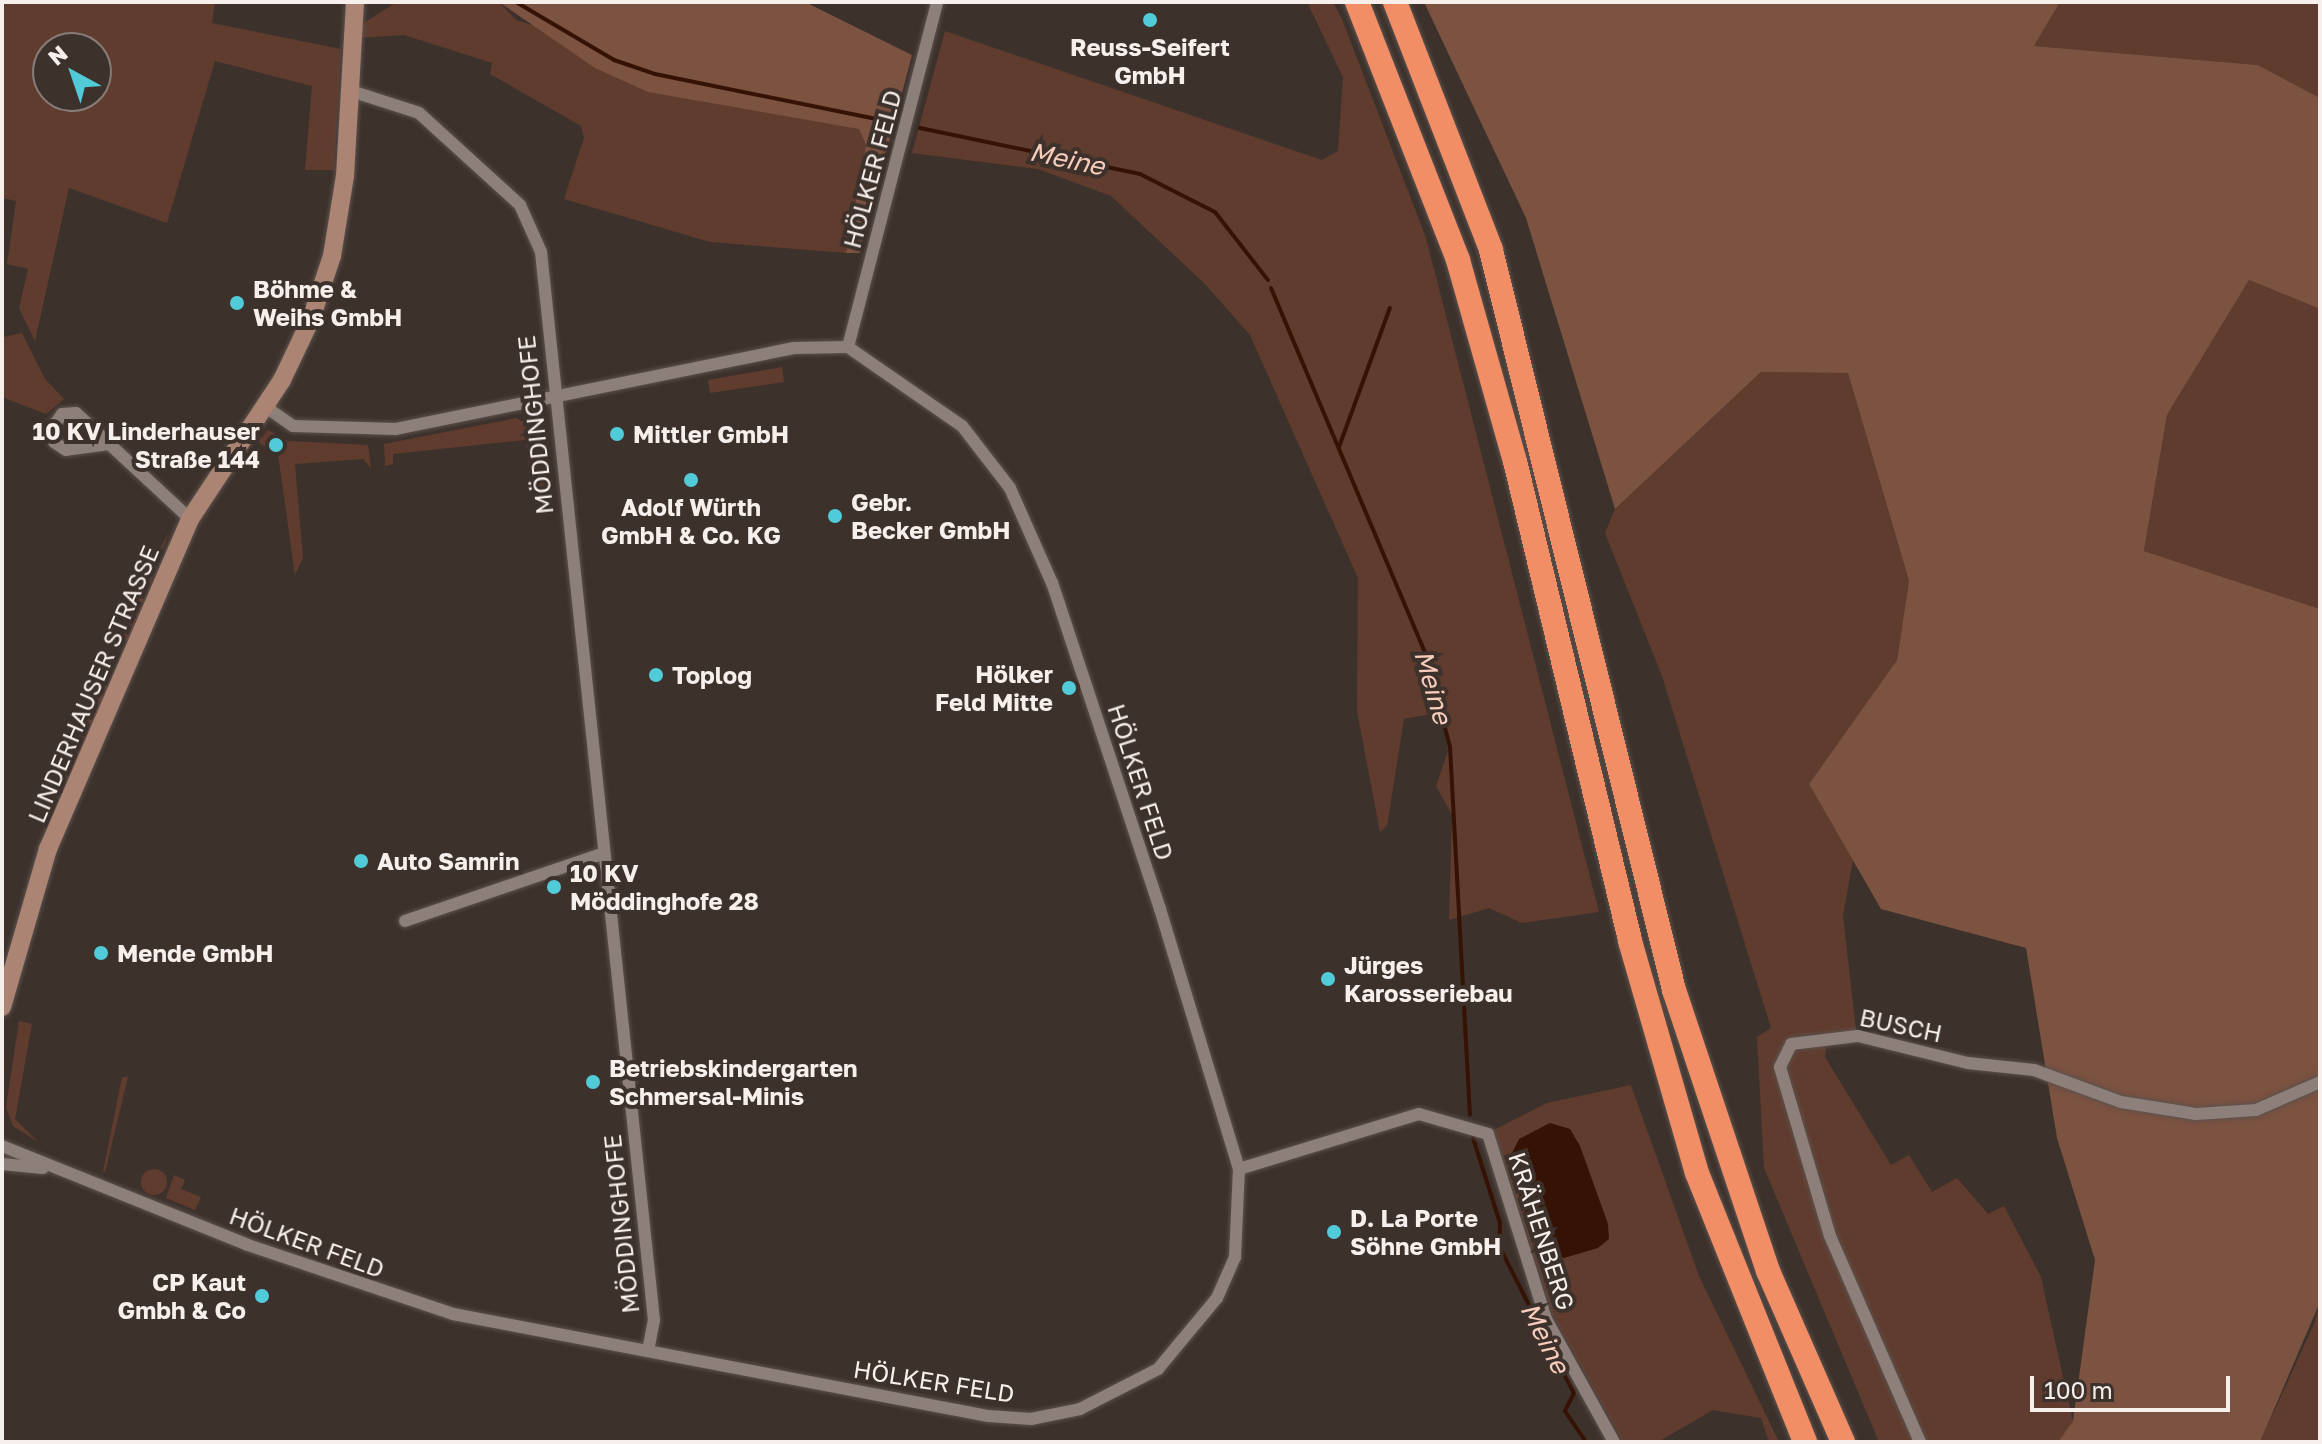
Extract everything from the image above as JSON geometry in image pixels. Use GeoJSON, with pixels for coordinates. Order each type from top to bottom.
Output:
{"type":"FeatureCollection","features":[{"type":"Feature","properties":{"kind":"highway"},"geometry":{"type":"LineString","coordinates":[[1357,2],[1458,260],[1666,1073],[1727,1261],[1805,1442]]}},
{"type":"Feature","properties":{"kind":"highway"},"geometry":{"type":"LineString","coordinates":[[1395,2],[1491,250],[1674,990],[1768,1271],[1843,1442]]}},
{"type":"Feature","properties":{"kind":"main road","name":"LINDERHAUSER STRASSE"},"geometry":{"type":"LineString","coordinates":[[2,1007],[48,849],[190,519],[266,407],[299,348],[332,256],[351,91],[355,2]]}},
{"type":"Feature","properties":{"kind":"street","name":"HÖLKER FELD"},"geometry":{"type":"LineString","coordinates":[[2,1146],[43,1168],[409,1302],[988,1416],[1031,1419],[1080,1409],[1158,1369],[1217,1298],[1235,1257],[1239,1169],[1052,583],[1010,488],[962,426],[848,347],[937,2]]}},
{"type":"Feature","properties":{"kind":"street","name":"MÖDDINGHOFE"},"geometry":{"type":"LineString","coordinates":[[351,91],[419,113],[520,205],[541,252],[602,854],[654,1320],[648,1350]]}},
{"type":"Feature","properties":{"kind":"street"},"geometry":{"type":"LineString","coordinates":[[266,407],[293,426],[359,431],[554,398],[794,348],[848,347]]}},
{"type":"Feature","properties":{"kind":"street"},"geometry":{"type":"LineString","coordinates":[[109,444],[190,519]]}},
{"type":"Feature","properties":{"kind":"street"},"geometry":{"type":"LineString","coordinates":[[405,921],[602,854]]}},
{"type":"Feature","properties":{"kind":"street","name":"BUSCH"},"geometry":{"type":"LineString","coordinates":[[1920,1442],[1830,1236],[1780,1067],[1791,1044],[1858,1036],[1968,1063],[2034,1070],[2107,1098],[2196,1114],[2256,1110],[2320,1082]]}},
{"type":"Feature","properties":{"kind":"street","name":"KRÄHENBERG"},"geometry":{"type":"LineString","coordinates":[[1239,1169],[1419,1114],[1488,1134],[1546,1319],[1614,1442]]}},
{"type":"Feature","properties":{"kind":"street","name":"HÖLKER FELD"},"geometry":{"type":"LineString","coordinates":[[2,1164],[43,1168]]}},
{"type":"Feature","properties":{"kind":"shaded area"},"geometry":{"type":"Polygon","coordinates":[[[2,2],[215,2],[212,23],[341,49],[334,170],[305,170],[312,86],[215,61],[167,223],[69,188],[35,341],[19,308],[28,269],[7,264],[16,201],[2,198],[2,2]]]}},
{"type":"Feature","properties":{"kind":"shaded area"},"geometry":{"type":"Polygon","coordinates":[[[397,2],[499,2],[516,20],[859,129],[866,145],[846,253],[710,242],[564,199],[584,138],[581,126],[490,74],[492,63],[404,35],[357,38],[359,26],[397,2]]]}},
{"type":"Feature","properties":{"kind":"shaded area"},"geometry":{"type":"Polygon","coordinates":[[[499,2],[805,2],[912,55],[860,253],[846,253],[866,145],[859,129],[648,92],[595,68],[499,2]]]}},
{"type":"Feature","properties":{"kind":"shaded area"},"geometry":{"type":"Polygon","coordinates":[[[1307,2],[1333,2],[1342,19],[1426,238],[1599,912],[1522,923],[1489,908],[1449,920],[1452,815],[1436,786],[1448,751],[1442,712],[1404,719],[1387,826],[1380,832],[1357,711],[1358,578],[1250,335],[1204,283],[1111,196],[1038,169],[912,153],[945,31],[1322,160],[1338,151],[1343,77],[1307,2]]]}},
{"type":"Feature","properties":{"kind":"shaded area"},"geometry":{"type":"Polygon","coordinates":[[[1424,2],[2060,2],[2034,46],[2258,65],[2320,98],[2320,309],[2249,280],[2167,415],[2144,551],[2320,609],[2320,1302],[2260,1442],[2058,1442],[2073,1421],[2095,1260],[2057,1138],[2026,948],[1881,909],[1809,784],[1897,660],[1909,581],[1848,373],[1761,372],[1615,509],[1526,218],[1424,2]]]}},
{"type":"Feature","properties":{"kind":"shaded area"},"geometry":{"type":"Polygon","coordinates":[[[2060,2],[2320,2],[2320,98],[2258,65],[2034,46],[2060,2]]]}},
{"type":"Feature","properties":{"kind":"shaded area"},"geometry":{"type":"Polygon","coordinates":[[[2249,280],[2320,309],[2320,609],[2144,551],[2167,415],[2249,280]]]}},
{"type":"Feature","properties":{"kind":"shaded area"},"geometry":{"type":"Polygon","coordinates":[[[22,333],[45,379],[64,399],[46,414],[2,397],[4,337],[22,333]]]}},
{"type":"Feature","properties":{"kind":"shaded area"},"geometry":{"type":"Polygon","coordinates":[[[782,367],[784,382],[710,393],[708,380],[782,367]]]}},
{"type":"Feature","properties":{"kind":"shaded area"},"geometry":{"type":"Polygon","coordinates":[[[1761,372],[1848,373],[1909,581],[1897,660],[1809,784],[1853,860],[1843,916],[1857,1038],[1828,1037],[1825,1057],[1891,1165],[1909,1155],[1932,1192],[1957,1178],[1988,1214],[2004,1206],[2041,1277],[2073,1422],[2058,1442],[1879,1442],[1764,1168],[1757,1037],[1771,1028],[1662,676],[1605,533],[1615,509],[1761,372]]]}},
{"type":"Feature","properties":{"kind":"shaded area"},"geometry":{"type":"Polygon","coordinates":[[[516,418],[538,430],[550,485],[531,487],[525,440],[393,454],[393,464],[385,466],[384,444],[516,418]]]}},
{"type":"Feature","properties":{"kind":"shaded area"},"geometry":{"type":"Polygon","coordinates":[[[268,430],[288,441],[368,445],[371,468],[363,459],[295,464],[303,558],[295,575],[278,454],[257,442],[268,430]]]}},
{"type":"Feature","properties":{"kind":"shaded area"},"geometry":{"type":"Polygon","coordinates":[[[169,532],[128,642],[121,641],[159,550],[169,532]]]}},
{"type":"Feature","properties":{"kind":"shaded area"},"geometry":{"type":"Polygon","coordinates":[[[103,682],[108,687],[79,755],[51,801],[103,682]]]}},
{"type":"Feature","properties":{"kind":"shaded area"},"geometry":{"type":"Polygon","coordinates":[[[19,1021],[32,1024],[15,1119],[38,1142],[13,1126],[6,1107],[19,1021]]]}},
{"type":"Feature","properties":{"kind":"shaded area"},"geometry":{"type":"Polygon","coordinates":[[[122,1077],[128,1077],[103,1172],[122,1077]]]}},
{"type":"Feature","properties":{"kind":"shaded area"},"geometry":{"type":"Polygon","coordinates":[[[1631,1085],[1699,1276],[1779,1442],[1769,1442],[1761,1418],[1713,1410],[1658,1442],[1623,1442],[1552,1314],[1494,1130],[1547,1103],[1631,1085]]]}},
{"type":"Feature","properties":{"kind":"shaded area"},"geometry":{"type":"Polygon","coordinates":[[[1550,1123],[1570,1129],[1580,1146],[1608,1224],[1609,1239],[1598,1248],[1564,1258],[1538,1250],[1508,1161],[1519,1139],[1550,1123]]]}},
{"type":"Feature","properties":{"kind":"shaded area"},"geometry":{"type":"Polygon","coordinates":[[[154,1169],[163,1173],[167,1182],[163,1191],[154,1195],[145,1191],[141,1182],[145,1173],[154,1169]]]}},
{"type":"Feature","properties":{"kind":"shaded area"},"geometry":{"type":"Polygon","coordinates":[[[174,1175],[185,1180],[181,1189],[201,1197],[195,1210],[166,1198],[174,1175]]]}},
{"type":"Feature","properties":{"kind":"shaded area"},"geometry":{"type":"Polygon","coordinates":[[[2320,1302],[2320,1442],[2260,1442],[2315,1322],[2320,1302]]]}},
{"type":"Feature","properties":{"kind":"waterway","name":"Meine"},"geometry":{"type":"LineString","coordinates":[[516,2],[614,60],[655,74],[881,120]]}},
{"type":"Feature","properties":{"kind":"waterway","name":"Meine"},"geometry":{"type":"LineString","coordinates":[[920,128],[1140,174],[1215,212],[1268,280]]}},
{"type":"Feature","properties":{"kind":"waterway","name":"Meine"},"geometry":{"type":"LineString","coordinates":[[1271,288],[1425,653],[1450,747],[1470,1114]]}},
{"type":"Feature","properties":{"kind":"waterway"},"geometry":{"type":"LineString","coordinates":[[1339,447],[1390,308]]}},
{"type":"Feature","properties":{"kind":"waterway","name":"Meine"},"geometry":{"type":"LineString","coordinates":[[1473,1138],[1500,1223],[1499,1246],[1574,1393],[1565,1411],[1586,1442]]}},
{"type":"Feature","properties":{"kind":"place","name":"Reuss-Seifert GmbH"},"geometry":{"type":"Point","coordinates":[1150,20]}},
{"type":"Feature","properties":{"kind":"place","name":"Böhme & Weihs GmbH"},"geometry":{"type":"Point","coordinates":[237,303]}},
{"type":"Feature","properties":{"kind":"place","name":"Mittler GmbH"},"geometry":{"type":"Point","coordinates":[617,434]}},
{"type":"Feature","properties":{"kind":"place","name":"10 KV Linderhauser Straße 144"},"geometry":{"type":"Point","coordinates":[276,445]}},
{"type":"Feature","properties":{"kind":"place","name":"Adolf Würth GmbH & Co. KG"},"geometry":{"type":"Point","coordinates":[691,480]}},
{"type":"Feature","properties":{"kind":"place","name":"Gebr. Becker GmbH"},"geometry":{"type":"Point","coordinates":[835,516]}},
{"type":"Feature","properties":{"kind":"place","name":"Toplog"},"geometry":{"type":"Point","coordinates":[656,675]}},
{"type":"Feature","properties":{"kind":"place","name":"Hölker Feld Mitte"},"geometry":{"type":"Point","coordinates":[1069,688]}},
{"type":"Feature","properties":{"kind":"place","name":"Auto Samrin"},"geometry":{"type":"Point","coordinates":[361,861]}},
{"type":"Feature","properties":{"kind":"place","name":"10 KV Möddinghofe 28"},"geometry":{"type":"Point","coordinates":[554,887]}},
{"type":"Feature","properties":{"kind":"place","name":"Mende GmbH"},"geometry":{"type":"Point","coordinates":[101,953]}},
{"type":"Feature","properties":{"kind":"place","name":"Jürges Karosseriebau"},"geometry":{"type":"Point","coordinates":[1328,979]}},
{"type":"Feature","properties":{"kind":"place","name":"Betriebskindergarten Schmersal-Minis"},"geometry":{"type":"Point","coordinates":[593,1082]}},
{"type":"Feature","properties":{"kind":"place","name":"D. La Porte Söhne GmbH"},"geometry":{"type":"Point","coordinates":[1334,1232]}},
{"type":"Feature","properties":{"kind":"place","name":"CP Kaut Gmbh & Co"},"geometry":{"type":"Point","coordinates":[262,1296]}}]}
